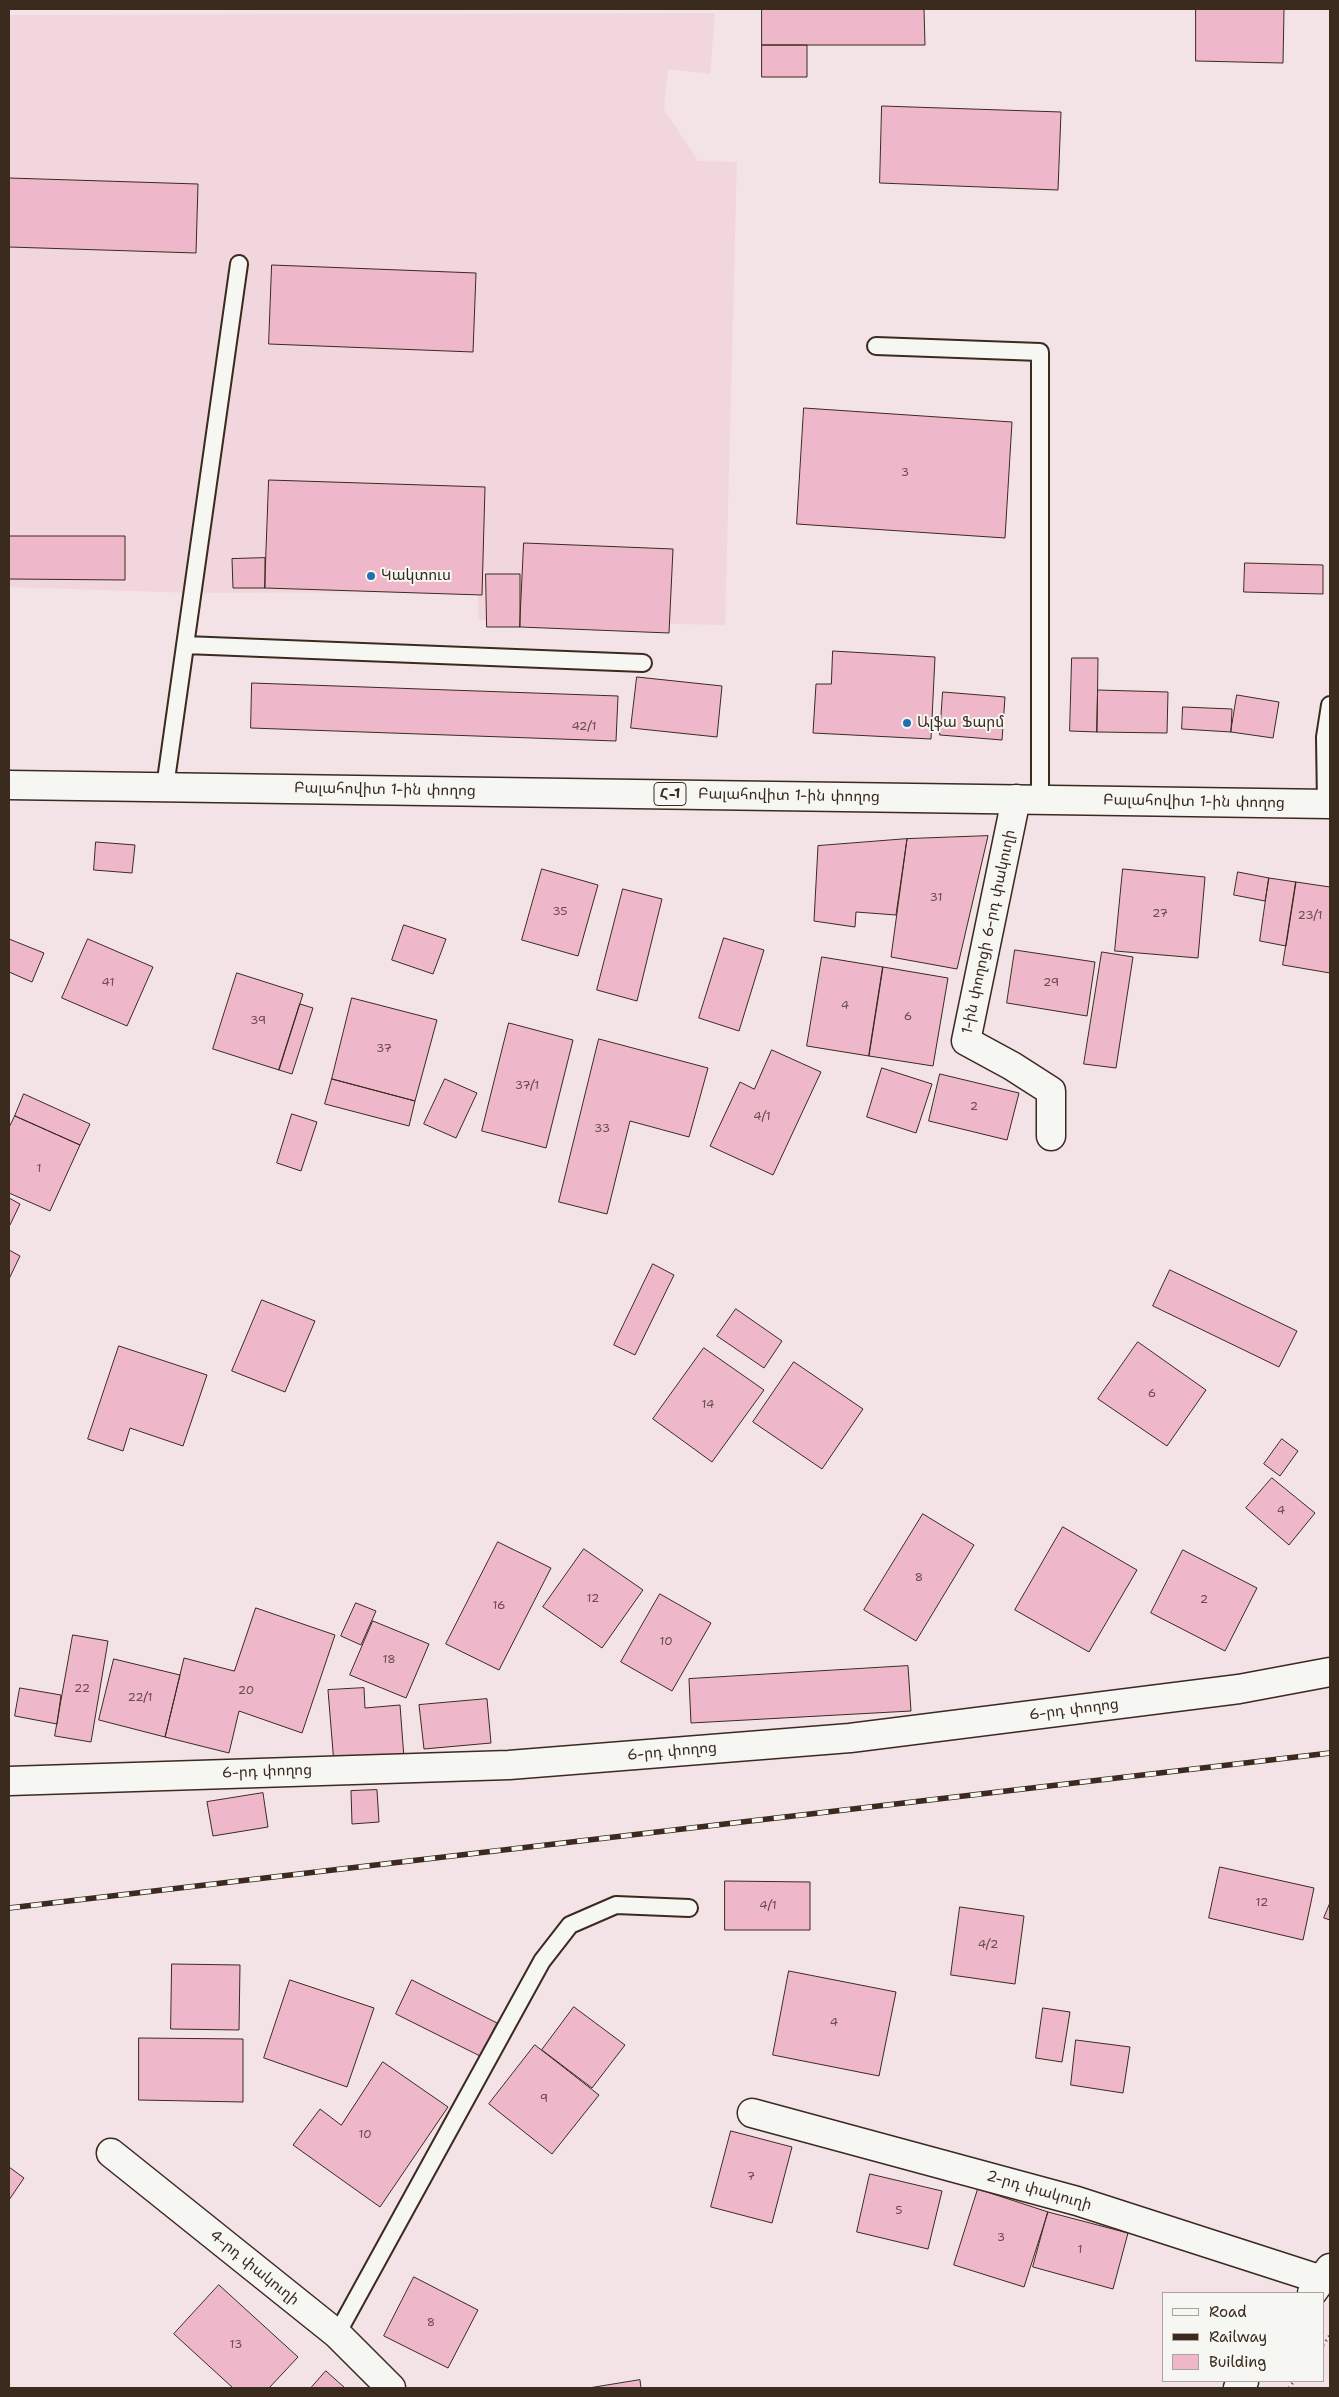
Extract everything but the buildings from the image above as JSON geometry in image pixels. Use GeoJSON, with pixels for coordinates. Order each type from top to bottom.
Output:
{"type":"FeatureCollection","features":[{"type":"Feature","properties":{"kind":"street","name":"Բալահովիտ 1-ին փողոց"},"geometry":{"type":"LineString","coordinates":[[9,785],[1328,804]]}},
{"type":"Feature","properties":{"kind":"street","name":"1-ին փողոցի 6-րդ փակուղի"},"geometry":{"type":"LineString","coordinates":[[1028,799],[966,1041],[1012,1066],[1051,1091],[1052,1136]]}},
{"type":"Feature","properties":{"kind":"street","name":"6-րդ փողոց"},"geometry":{"type":"LineString","coordinates":[[9,1781],[509,1765],[840,1739],[1239,1689],[1330,1672]]}},
{"type":"Feature","properties":{"kind":"street","name":"2-րդ փակուղի"},"geometry":{"type":"LineString","coordinates":[[752,2113],[1077,2201],[1322,2281]]}},
{"type":"Feature","properties":{"kind":"street","name":"4-րդ փակուղի"},"geometry":{"type":"LineString","coordinates":[[111,2153],[337,2334],[391,2388]]}},
{"type":"Feature","properties":{"kind":"lane"},"geometry":{"type":"LineString","coordinates":[[165,787],[240,264]]}},
{"type":"Feature","properties":{"kind":"lane"},"geometry":{"type":"LineString","coordinates":[[876,346],[1040,352],[1028,799]]}},
{"type":"Feature","properties":{"kind":"lane"},"geometry":{"type":"LineString","coordinates":[[185,644],[643,663]]}},
{"type":"Feature","properties":{"kind":"lane"},"geometry":{"type":"LineString","coordinates":[[1328,804],[1325,737],[1330,705]]}},
{"type":"Feature","properties":{"kind":"lane"},"geometry":{"type":"LineString","coordinates":[[337,2334],[542,1961],[570,1925],[616,1905],[688,1908]]}},
{"type":"Feature","properties":{"kind":"shaded area"},"geometry":{"type":"Polygon","coordinates":[[[715,13],[710,74],[668,69],[664,109],[698,161],[737,162],[725,625],[478,620],[478,592],[192,593],[9,587],[9,15],[715,13]]]}},
{"type":"Feature","properties":{"kind":"railway"},"geometry":{"type":"LineString","coordinates":[[9,1908],[1330,1753]]}},
{"type":"Feature","properties":{"kind":"place","name":"Կակտուս"},"geometry":{"type":"Point","coordinates":[371,576]}},
{"type":"Feature","properties":{"kind":"place","name":"Ալֆա Ֆարմ"},"geometry":{"type":"Point","coordinates":[907,723]}}]}
